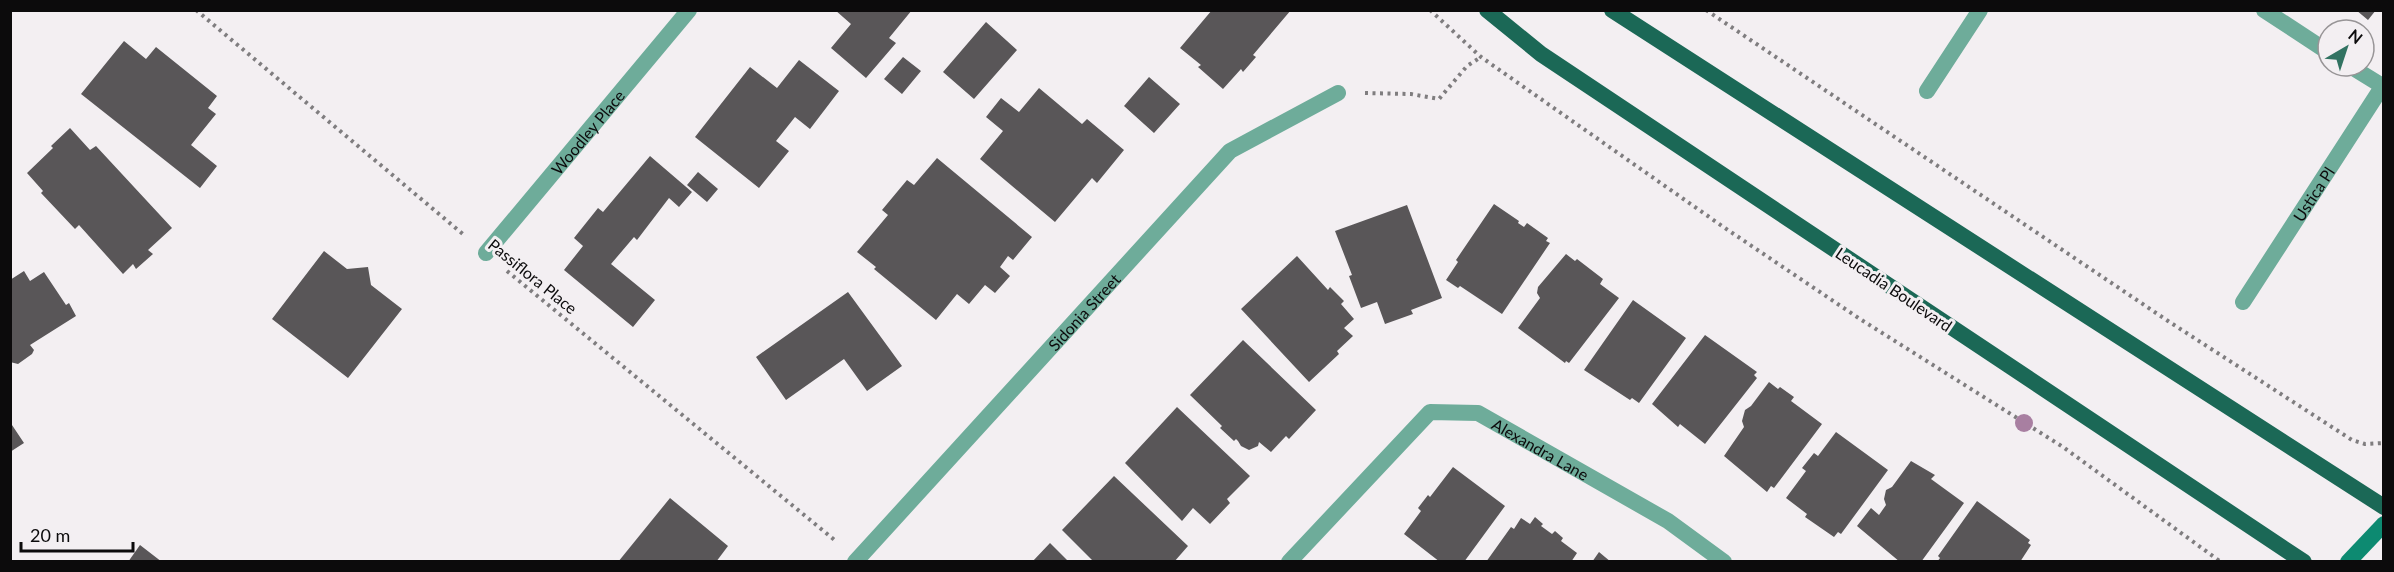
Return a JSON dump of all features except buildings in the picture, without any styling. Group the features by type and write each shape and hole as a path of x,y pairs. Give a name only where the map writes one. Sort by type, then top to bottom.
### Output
{"main road":[{"name":"Leucadia Boulevard","path":"1487,10 1541,54 2304,561"},
{"path":"1612,10 2384,507"},
{"path":"2348,561 2384,524"}],"street":[{"name":"Woodley Place","path":"486,253 689,10"},
{"path":"1927,91 1980,10"},
{"path":"2264,10 2316,44"},
{"path":"2369,78 2383,87"},
{"name":"Ustica Pl","path":"2243,302 2383,87"},
{"name":"Sidonia Street","path":"856,560 1230,151 1338,93"},
{"name":"Alexandra Lane","path":"1289,561 1430,412 1478,413 1668,521 1724,561"}],"path":[{"name":"Passiflora Place","path":"196,10 856,560"},
{"path":"1430,10 1481,57 1722,226 1860,319 2063,447 2221,561"},
{"path":"1706,10 2168,321 2352,440 2365,444 2384,443"},
{"path":"1338,93 1411,94 1439,99 1467,66 1481,57"}]}
